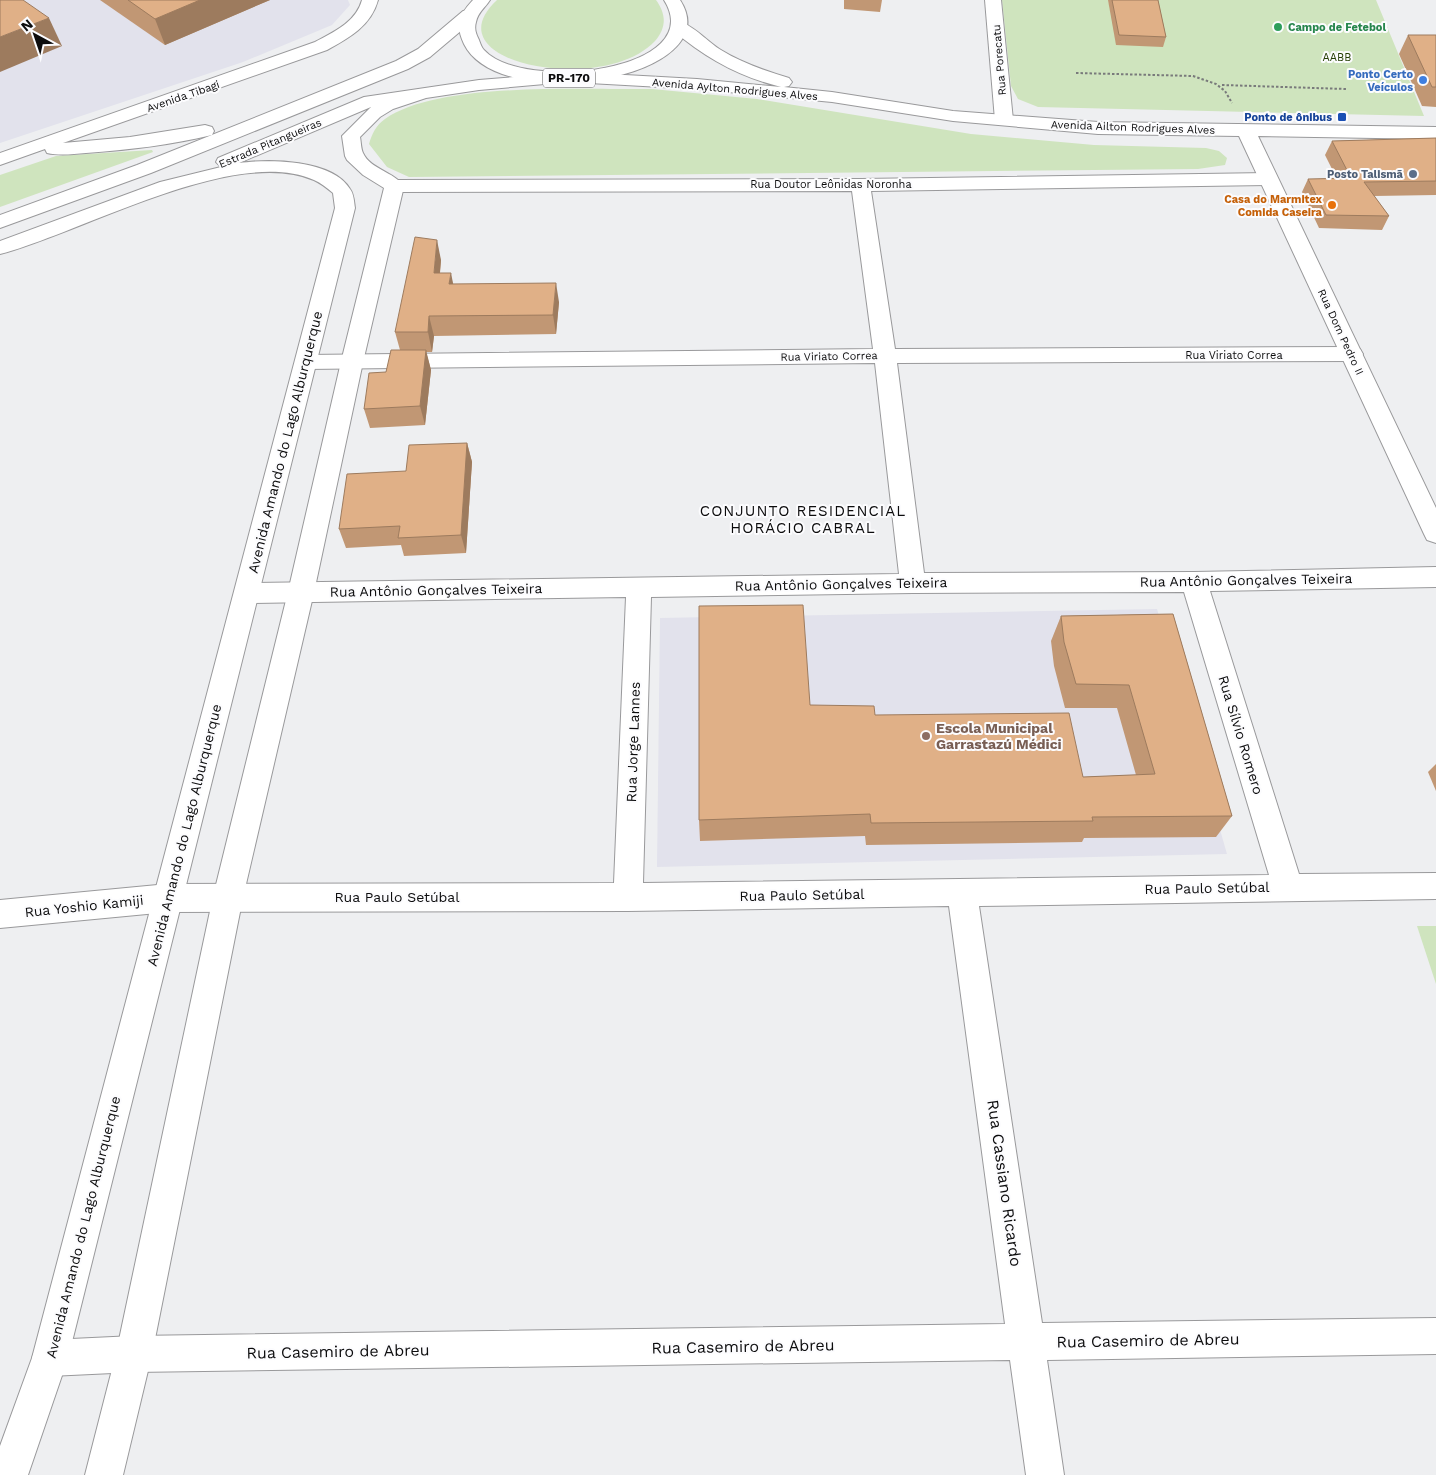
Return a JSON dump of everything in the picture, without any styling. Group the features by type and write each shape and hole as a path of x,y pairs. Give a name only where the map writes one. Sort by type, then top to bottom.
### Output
{"main road":[{"name":"Avenida Tibagi","path":"0,159 321,46 360,21 369,8 370,0"},
{"name":"Estrada Pitangueiras","path":"0,222 144,170 402,65 431,48 466,7 482,0"},
{"path":"672,0 680,24"},
{"name":"Rua Porecatu","path":"993,0 1004,120"},
{"path":"680,24 694,4"},
{"name":"PR-170","path":"466,7 468,41 479,54 499,67 515,72 550,78 588,78 625,70 654,57 670,44 680,24"},
{"name":"Avenida Aylton Rodrigues Alves","path":"680,24 712,54 727,62 832,97"},
{"name":"Estrada Pitangueiras","path":"0,248 150,193 370,101 427,92 550,78"},
{"name":"Avenida Aylton Rodrigues Alves","path":"588,78 697,84 832,97"},
{"path":"104,1475 134,1354 228,897 301,592 352,362 394,186 370,171 354,156 351,136 380,109 427,92"},
{"name":"Avenida Ailton Rodrigues Alves","path":"832,97 934,114 1098,128 1436,133"},
{"path":"23,151 113,146 170,138 222,128 291,109"},
{"name":"Rua Dom Pedro II","path":"1246,130 1436,534"},
{"name":"Avenida Amando do Lago Alburquerque","path":"9,1475 50,1358 345,208 342,191 321,175 278,165 233,168 150,193"},
{"name":"Rua Doutor Leônidas Noronha","path":"394,186 861,184 1268,179"},
{"path":"861,184 885,356 913,583"},
{"name":"Rua Viriato Correa","path":"306,362 885,356 1352,354"},
{"name":"Rua Antônio Gonçalves Teixeira","path":"247,592 913,583 1194,582 1436,577"},
{"name":"Rua Sílvio Romero","path":"1194,582 1288,887"},
{"name":"Rua Jorge Lannes","path":"628,897 639,587"},
{"name":"Rua Paulo Setúbal","path":"168,898 628,897 1436,886"},
{"name":"Rua Cassiano Ricardo","path":"962,892 1028,1342 1045,1475"},
{"name":"Rua Yoshio Kamiji","path":"0,914 168,898"},
{"name":"Rua Casemiro de Abreu","path":"50,1358 134,1354 1436,1336"}],"path":[{"path":"1076,73 1193,76 1210,79 1221,85 1229,96 1246,130"},
{"path":"1221,85 1346,89"}],"shaded area":[{"path":"0,0 348,0 350,5 332,25 243,62 0,143"},
{"name":"Escola Municipal Garrastazú Médici","path":"1157,609 1227,854 657,867 660,618"}],"green space":[{"path":"497,0 656,0 662,10 664,20 662,31 655,41 631,58 599,67 564,69 531,65 503,56 485,41 482,22"},
{"name":"AABB","path":"1002,0 1376,0 1424,116 1038,107 1018,99 1011,86"},
{"path":"652,89 757,99 971,134 1094,145 1206,148 1219,151 1227,158 1225,165 1198,169 409,177 387,167 369,144 375,130 385,119 409,107 440,98 514,90"},
{"path":"152,150 153,152 0,207 0,175 56,156"},
{"path":"1417,926 1436,926 1436,984"}],"building":[{"path":"0,0 23,0 49,18 0,37"},
{"path":"128,0 200,0 155,19"},
{"path":"1112,0 1158,0 1166,37 1119,35"},
{"path":"1408,35 1436,35 1436,87 1432,87"},
{"path":"1436,138 1436,181 1364,182 1389,216 1326,215 1308,179 1351,178 1332,141"},
{"path":"415,237 437,240 434,273 451,273 449,284 556,283 553,315 429,316 428,332 395,332"},
{"path":"391,350 426,350 420,406 364,409 369,373 386,372"},
{"path":"467,443 461,535 398,538 400,526 339,529 347,474 406,471 409,445"},
{"path":"803,605 810,705 874,706 875,715 1069,713 1083,777 1155,774 1129,685 1076,684 1064,642 1061,616 1173,614 1232,816 1092,817 1093,821 871,823 870,814 699,820 699,606"}],"place":[{"name":"Campo de Fetebol","path":"1278,27"},
{"name":"Ponto Certo Veículos","path":"1423,80"},
{"name":"Ponto de ônibus","path":"1342,117"},
{"name":"Posto Talismã","path":"1413,174"},
{"name":"Casa do Marmitex Comida Caseira","path":"1332,205"},
{"name":"Escola Municipal Garrastazú Médici","path":"926,736"}],"district":[{"name":"CONJUNTO RESIDENCIAL HORÁCIO CABRAL","path":"803,520"}]}
